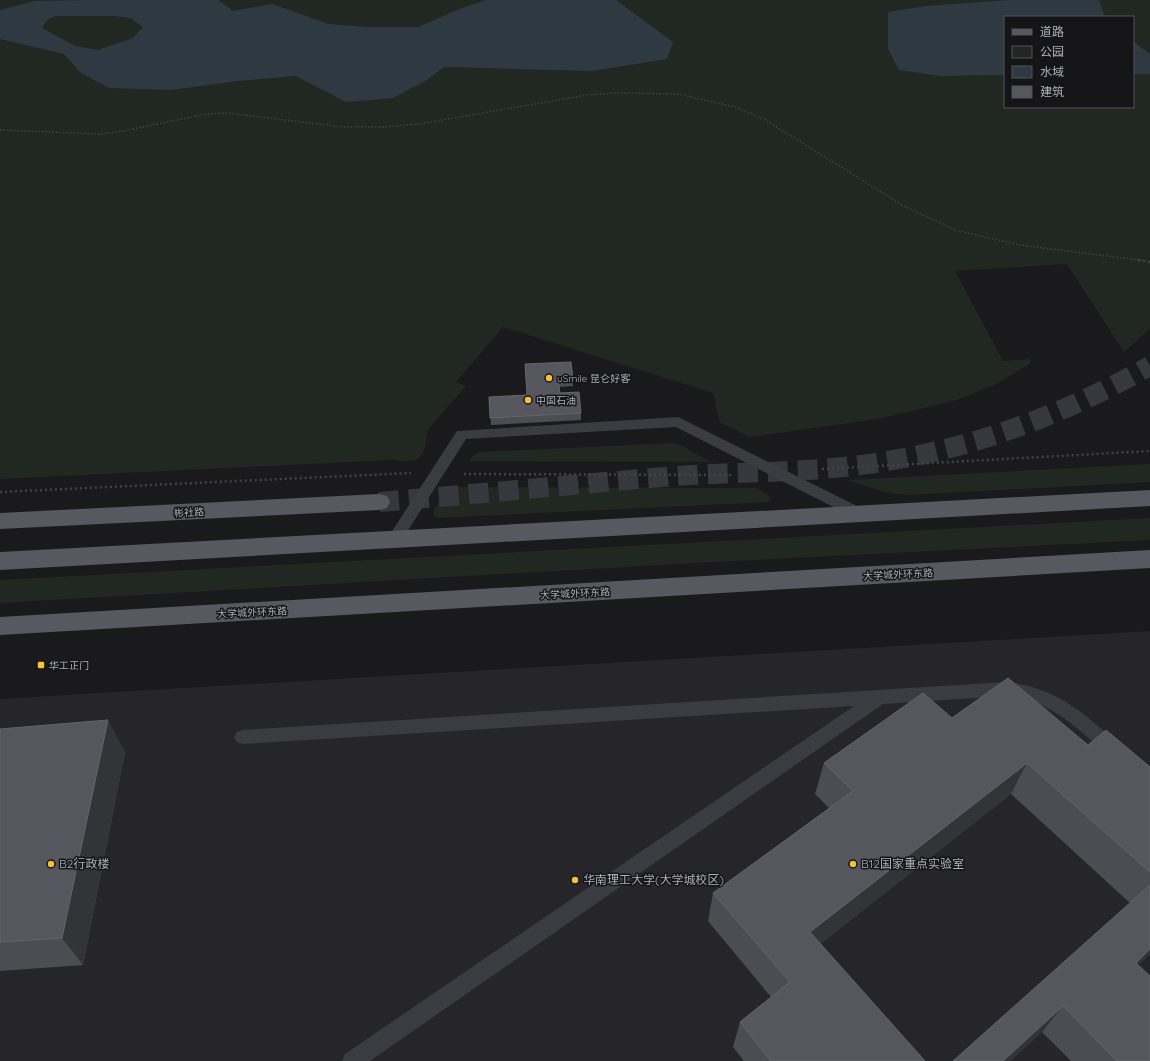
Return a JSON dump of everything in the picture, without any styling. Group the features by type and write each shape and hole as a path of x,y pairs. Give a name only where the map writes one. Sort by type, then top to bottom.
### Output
{"main road":[{"path":"0,561 1150,498"},
{"name":"彬社路","path":"0,521 379,502"},
{"name":"大学城外环东路","path":"0,626 1150,559"}],"lane":[{"path":"395,539 462,434 678,422 860,514"},
{"path":"243,737 1006,689 1032,693 1049,699 1062,707 1127,761"},
{"path":"352,1061 879,698"}],"path":[{"path":"0,130 100,134 123,131 206,114 227,113 344,127 383,127 419,124 587,95 616,93 679,94 735,106 764,119 902,205 955,230 1020,244 1150,262"},
{"path":"822,469 1150,451"},
{"path":"0,492 412,473"},
{"path":"460,474 733,474"}],"shaded area":[{"name":"华南理工大学(大学城校区)","path":"1150,631 1150,1061 0,1061 0,699"}],"green space":[{"path":"0,0 1150,0 1150,329 1124,352 1067,264 955,271 1003,361 1030,359 1030,363 1028,365 996,384 957,400 878,419 750,437 720,423 713,393 503,327 456,382 466,386 430,427 422,455 418,459 409,461 390,460 0,479"},
{"path":"673,443 681,445 711,462 469,461 479,452"},
{"path":"1150,464 1150,482 908,495 885,492 847,480"},
{"path":"450,487 756,488 768,495 771,499 767,502 438,518 434,516 433,511"},
{"path":"1150,518 1150,540 694,563 0,603 0,580"}],"water":[{"path":"218,0 233,11 272,4 329,24 368,27 418,27 462,8 486,0 616,0 673,42 667,59 592,71 444,67 427,80 393,98 346,102 296,76 238,81 171,90 109,88 81,73 64,54 0,39 0,10 35,1","holes":["56,16 113,16 130,18 143,27 133,38 98,50 75,46 42,28 47,20"]},
{"path":"1009,0 1099,0 1105,16 1004,16 1004,75 941,76 899,70 888,49 888,12 926,6"},
{"path":"1134,42 1150,54 1150,74 1134,74"}],"building":[{"path":"571,362 573,379 558,380 560,393 579,392 581,413 490,418 489,397 527,395 525,364"},
{"path":"1008,678 1088,745 1106,730 1150,767 1150,872 1027,763 810,932 925,1061 771,1061 740,1022 790,982 713,893 853,791 824,763 923,693 952,718"},
{"name":"B2行政楼","path":"108,720 62,938 0,942 0,729"},
{"path":"1150,885 1150,949 1136,963 1150,976 1150,1061 1117,1061 1063,1006 1003,1061 953,1061"}],"tunnel":[{"path":"379,502 676,476 822,469 925,454 1002,433 1039,419 1113,386 1150,366"}],"place":[{"name":"uSmile 昆仑好客","path":"549,378"},
{"name":"中国石油","path":"528,400"},
{"name":"华工正门","path":"41,665"},
{"name":"B2行政楼","path":"51,864"},
{"name":"B12国家重点实验室","path":"853,864"},
{"name":"华南理工大学(大学城校区)","path":"575,880"}]}
